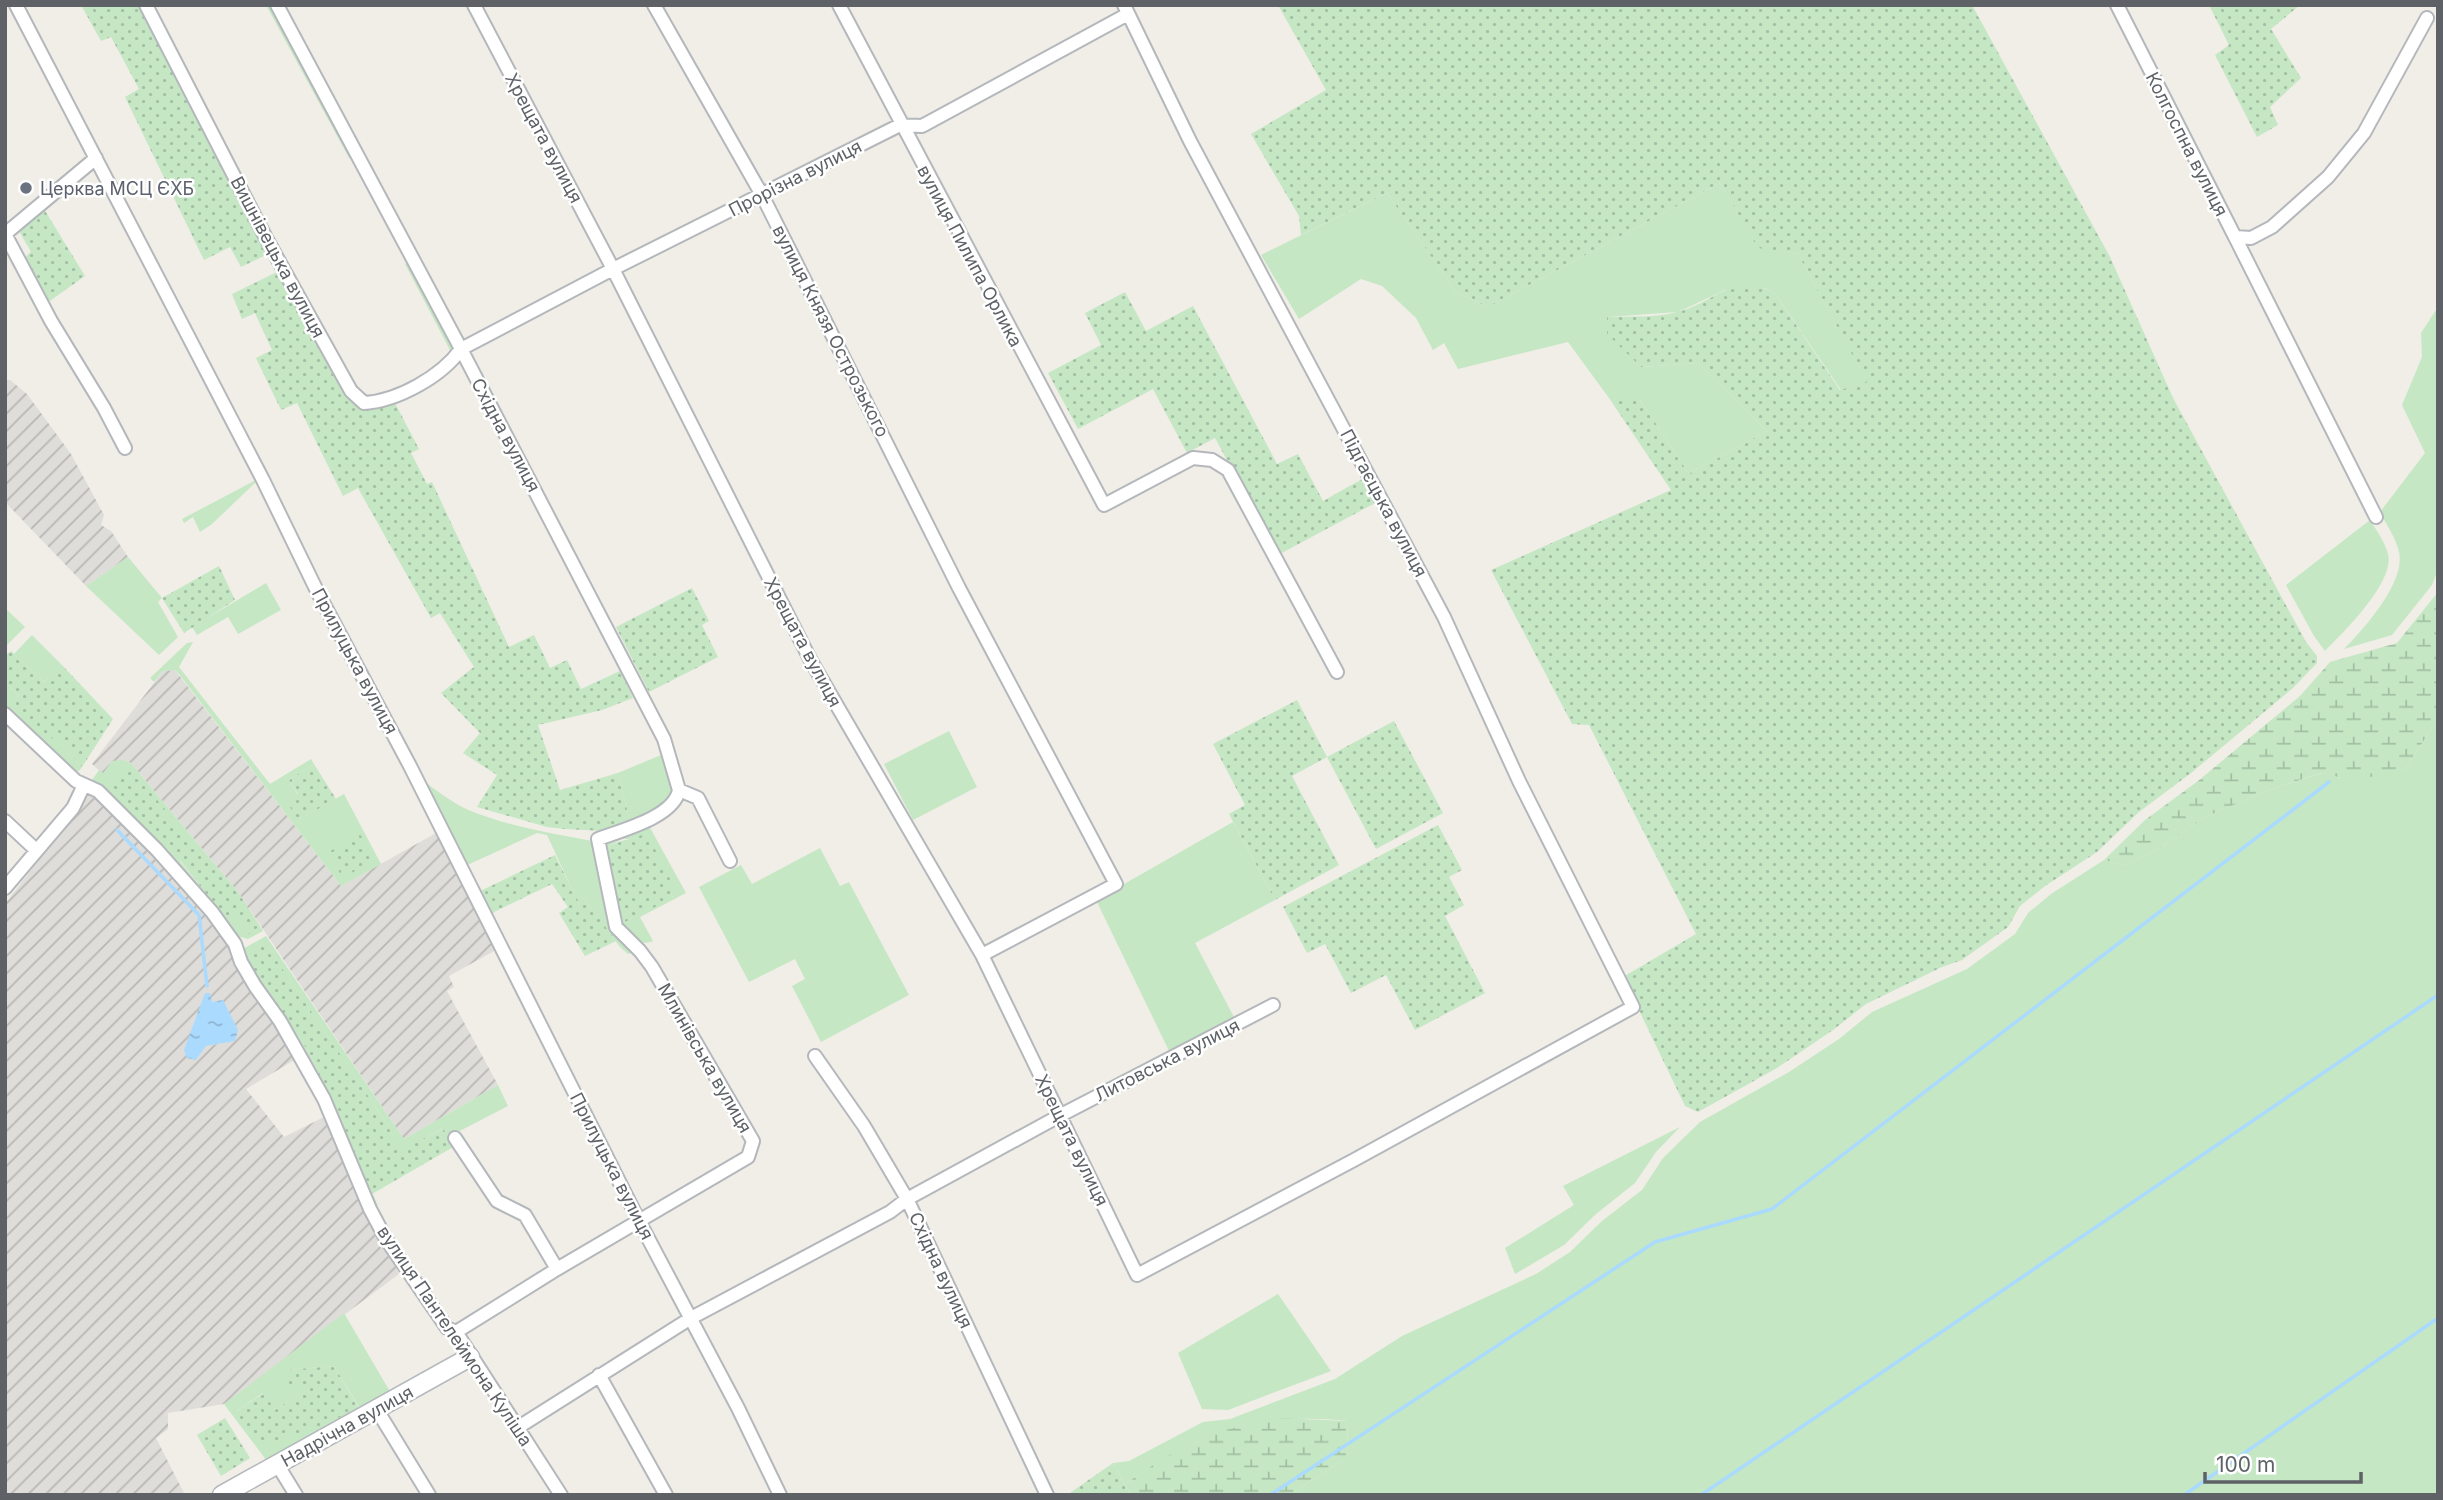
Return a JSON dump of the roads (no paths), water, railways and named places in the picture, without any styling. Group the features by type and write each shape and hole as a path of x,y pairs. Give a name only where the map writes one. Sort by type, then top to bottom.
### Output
{"street":[{"name":"Прилуцька вулиця","path":"16,5 318,593 410,766 780,1495"},
{"name":"Вишнівецька вулиця","path":"146,5 265,238 358,399 373,403 411,390 454,358 461,348"},
{"name":"Східна вулиця","path":"277,5 461,348 664,739 679,790"},
{"name":"Хрещата вулиця","path":"474,5 613,269 811,661 982,955 1137,1275"},
{"name":"вулиця Князя Острозького","path":"654,5 762,195 959,588 1116,884 982,955"},
{"name":"вулиця Пилипа Орлика","path":"839,5 1104,506 1193,458 1212,460 1228,470 1337,672"},
{"name":"Колгоспна вулиця","path":"2117,5 2235,237 2251,238 2272,227 2329,177 2364,133 2427,18"},
{"name":"Прорізна вулиця","path":"461,348 901,125 922,126 1126,9"},
{"name":"Підгаєцька вулиця","path":"1126,9 1190,141 1444,617 1519,781 1633,1007 1137,1275"},
{"path":"96,158 5,234 51,321 125,448"},
{"path":"2235,237 2376,517"},
{"name":"вулиця Пантелеймона Куліша","path":"5,715 76,781 98,791 157,850 212,912 235,944 255,986 280,1021 324,1099 370,1209 386,1239 447,1328 456,1332 561,1495"},
{"path":"5,888 74,808 84,785"},
{"path":"679,790 698,798 730,861"},
{"name":"Млинівська вулиця","path":"456,1332 557,1269 748,1157 753,1141 652,967 616,927 598,839 664,811 677,799 679,790"},
{"path":"5,821 36,850"},
{"name":"Литовська вулиця","path":"1060,1115 1273,1005"},
{"name":"Східна вулиця","path":"815,1056 864,1126 907,1199 1047,1495"},
{"path":"517,1428 691,1318 890,1212 907,1199 1060,1115"},
{"path":"455,1138 496,1201 525,1215 557,1269"},
{"name":"Надрічна вулиця","path":"222,1495 470,1357"},
{"path":"599,1374 666,1495"},
{"path":"377,1410 429,1495"},
{"path":"277,1464 296,1495"}],"water":[{"path":"205,993 210,993 212,1002 223,1000 238,1030 235,1041 206,1046 196,1060 187,1058 184,1050"}],"waterway":[{"path":"1270,1495 1655,1242 1772,1209 2329,782"},
{"path":"117,830 199,915 207,986"},
{"path":"1701,1495 2438,995"},
{"path":"2184,1495 2438,1318"}],"place":[{"name":"Церква МСЦ ЄХБ","path":"26,188"}]}
